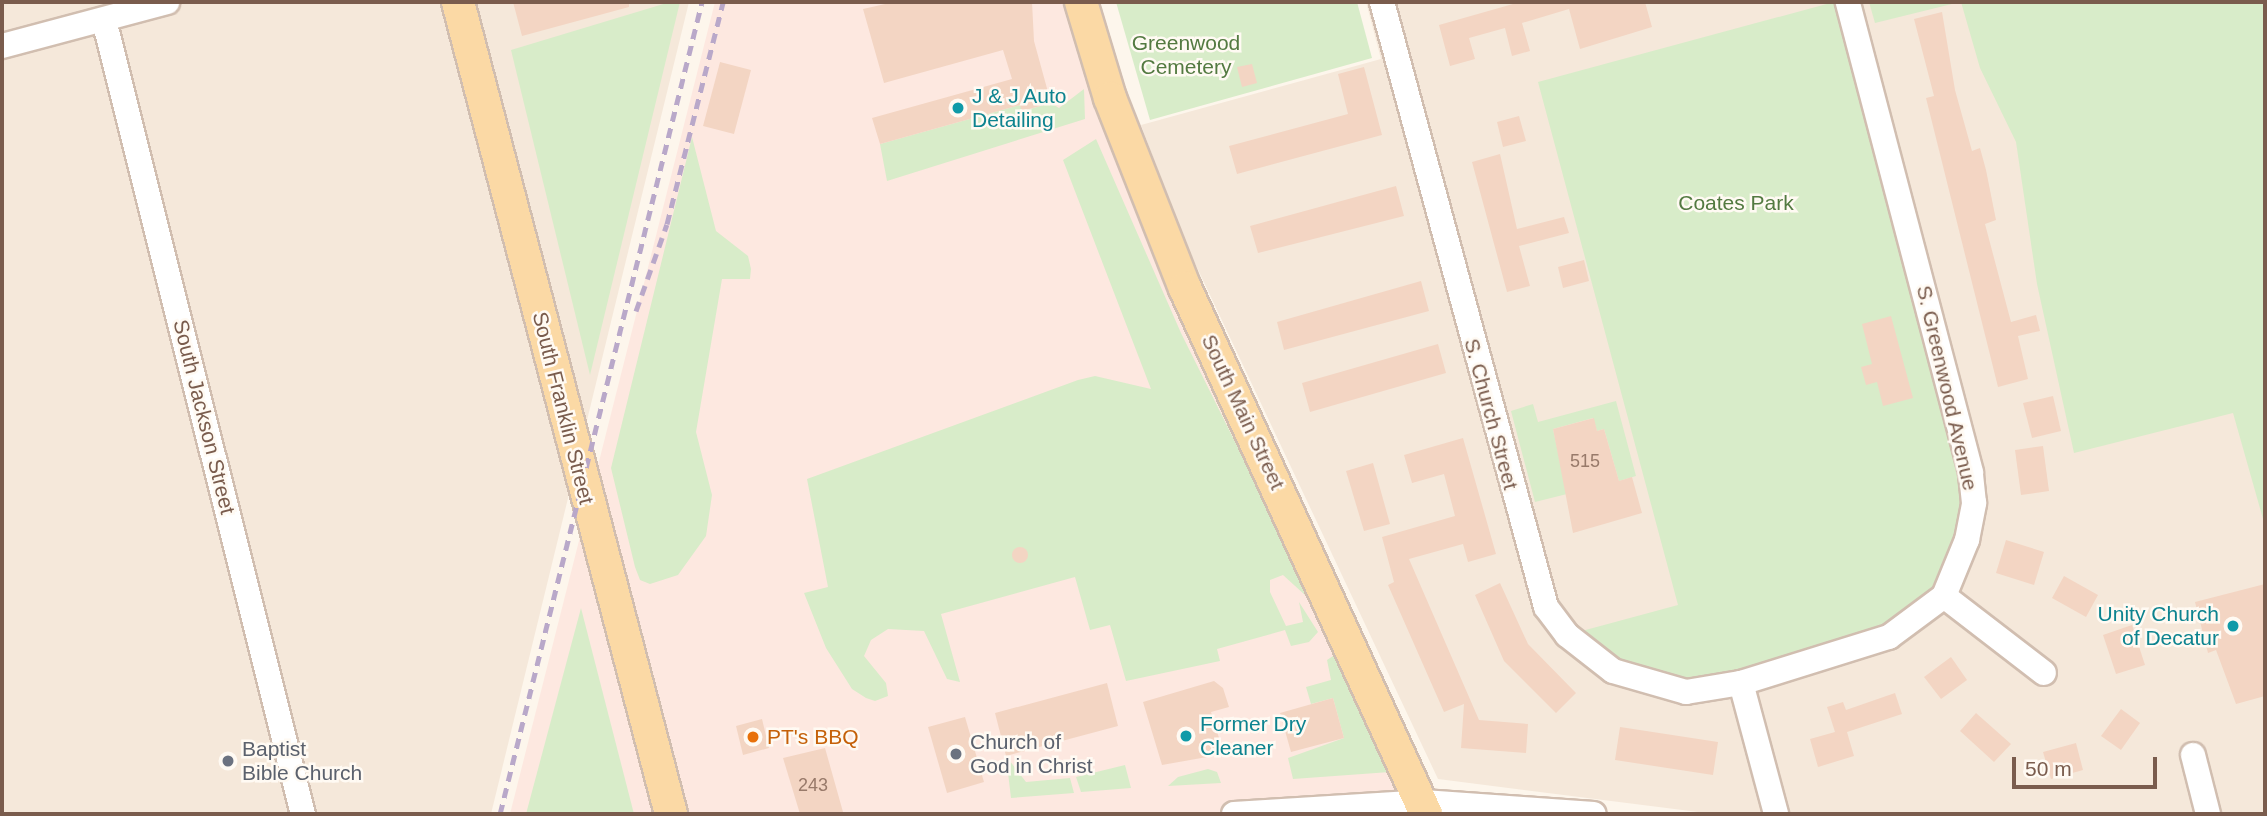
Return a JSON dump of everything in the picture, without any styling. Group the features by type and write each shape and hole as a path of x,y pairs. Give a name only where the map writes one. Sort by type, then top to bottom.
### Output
{"main road":[{"name":"South Franklin Street","path":"457,2 671,814"},
{"name":"South Main Street","path":"1081,2 1110,98 1185,288 1424,808"}],"street":[{"path":"2,46 167,2"},
{"name":"S. Church Street","path":"1382,2 1546,607 1576,643 1626,677 1686,692 1741,683"},
{"name":"S. Greenwood Avenue","path":"1848,2 1971,472 1974,503 1967,540 1944,596"},
{"name":"South Jackson Street","path":"104,20 303,814"},
{"path":"1776,814 1741,683 1889,637 1944,596 2044,674"},
{"path":"2193,755 2208,814"},
{"path":"1234,814 1424,808 1594,814"}],"shaded area":[{"path":"2,2 689,2 491,814 2,814"},
{"path":"715,2 1073,2 1417,809 1521,814 510,814"},
{"path":"1366,2 2265,2 2265,814 1714,814 1438,779 1185,242 1141,125 1381,59"}],"green space":[{"path":"670,2 680,2 590,375 511,50"},
{"name":"Greenwood Cemetery","path":"1116,2 1357,2 1372,58 1150,120"},
{"name":"Coates Park","path":"1834,2 1848,2 1971,472 1944,596 1853,652 1655,687 1567,635 1678,605 1538,82"},
{"path":"1869,2 1960,2 1875,23"},
{"path":"1961,2 2265,2 2265,526 2233,413 2074,453 2037,284 2016,142 1980,68"},
{"path":"1084,89 1085,119 887,181 880,144 1020,105 1023,111 1051,103 1059,108"},
{"path":"692,137 716,231 748,256 751,269 750,279 722,279 696,432 712,495 706,536 678,575 650,584 640,580 635,567 611,468"},
{"path":"1096,139 1181,333 1316,605 1283,575 1270,580 1270,592 1286,626 1303,622 1299,602 1318,632 1309,642 1291,646 1285,630 1217,649 1220,661 1126,681 1110,625 1090,630 1075,577 941,614 960,682 947,679 924,631 888,629 871,640 864,656 886,683 888,696 875,701 866,698 852,689 826,648 804,593 828,587 807,479 1078,380 1095,376 1151,389 1063,160"},
{"path":"1616,401 1636,476 1619,481 1604,429 1597,431 1593,418 1553,429 1567,494 1535,502 1511,411 1533,404 1538,422"},
{"path":"581,608 634,814 526,814"},
{"path":"1336,654 1390,772 1293,779 1288,758 1344,738 1333,698 1311,704 1306,687 1331,680 1327,660"},
{"path":"1006,756 1026,782 1070,778 1074,793 1011,798"},
{"path":"1125,765 1131,788 1081,792 1076,777"},
{"path":"1208,769 1217,772 1221,783 1168,786 1178,777"}],"building":[{"path":"513,2 629,2 629,7 522,36"},
{"path":"894,2 1032,2 1034,41 1051,103 1022,111 1020,105 880,144 872,118 1012,79 1003,50 884,83 863,9"},
{"path":"1520,2 1645,2 1652,27 1580,49 1569,9 1522,23 1530,51 1512,56 1505,28 1469,38 1475,59 1450,66 1439,25"},
{"path":"1942,12 1955,90 1972,151 1980,148 1986,170 1996,220 1985,224 2011,322 2036,315 2040,331 2018,336 2028,379 1998,387 1926,98 1934,96 1914,19"},
{"path":"720,62 751,70 734,134 703,126"},
{"path":"1252,64 1257,83 1242,87 1237,67"},
{"path":"1364,67 1382,135 1237,174 1229,146 1348,114 1338,74"},
{"path":"1519,116 1526,141 1503,147 1497,122"},
{"path":"1500,154 1517,229 1564,217 1569,233 1519,246 1530,286 1507,292 1472,162"},
{"path":"1396,186 1404,216 1258,253 1250,226"},
{"path":"1584,260 1589,281 1563,288 1558,267"},
{"path":"1421,281 1429,311 1284,350 1277,322"},
{"path":"1891,316 1913,398 1883,406 1877,382 1866,385 1861,367 1872,364 1862,324"},
{"path":"1438,344 1446,373 1310,412 1302,383"},
{"path":"2053,396 2061,431 2032,438 2023,403"},
{"path":"1594,418 1597,431 1604,429 1619,481 1632,477 1642,513 1573,533 1553,429"},
{"path":"1463,438 1496,554 1468,562 1463,544 1409,559 1479,720 1528,724 1526,753 1461,748 1464,704 1444,712 1388,585 1394,582 1382,537 1455,516 1444,474 1412,483 1404,455"},
{"path":"2043,446 2049,491 2021,495 2015,450"},
{"path":"1373,463 1390,524 1364,531 1346,471"},
{"path":"2006,540 2044,552 2034,585 1996,573"},
{"path":"1017,547 1023,547 1028,555 1026,561 1017,563 1012,558 1012,552"},
{"path":"2064,576 2098,595 2086,617 2052,598"},
{"path":"1500,583 1528,644 1576,693 1556,713 1504,661 1475,595"},
{"name":"Unity Church of Decatur","path":"2265,584 2265,696 2236,704 2216,650 2208,653 2195,602"},
{"path":"2132,625 2145,665 2116,674 2103,635"},
{"path":"1951,657 1967,680 1941,699 1924,677"},
{"name":"Former Dry Cleaner","path":"1214,681 1223,688 1229,707 1211,712 1224,754 1162,765 1143,702"},
{"path":"1107,683 1118,726 1006,756 995,713"},
{"path":"1895,693 1902,714 1847,732 1854,756 1818,767 1810,739 1835,732 1827,707 1843,702 1846,710"},
{"path":"1333,698 1344,738 1291,752 1280,713"},
{"path":"2121,709 2140,723 2121,750 2101,736"},
{"path":"1976,713 2011,744 1994,762 1960,731"},
{"name":"Church of God in Christ","path":"965,717 984,782 947,793 928,727"},
{"name":"PT's BBQ","path":"762,719 769,748 743,755 736,726"},
{"path":"1620,727 1718,742 1713,775 1615,760"},
{"path":"2076,743 2083,770 2051,779 2043,752"},
{"path":"825,748 843,812 800,814 783,758"}],"railway":[{"path":"500,814 702,2"},
{"path":"636,311 667,224 723,2"}],"place":[{"name":"J & J Auto Detailing","path":"958,108"},
{"name":"Unity Church of Decatur","path":"2233,626"},
{"name":"Former Dry Cleaner","path":"1186,736"},
{"name":"PT's BBQ","path":"753,737"},
{"name":"Church of God in Christ","path":"956,754"},
{"name":"Baptist Bible Church","path":"228,761"}]}
